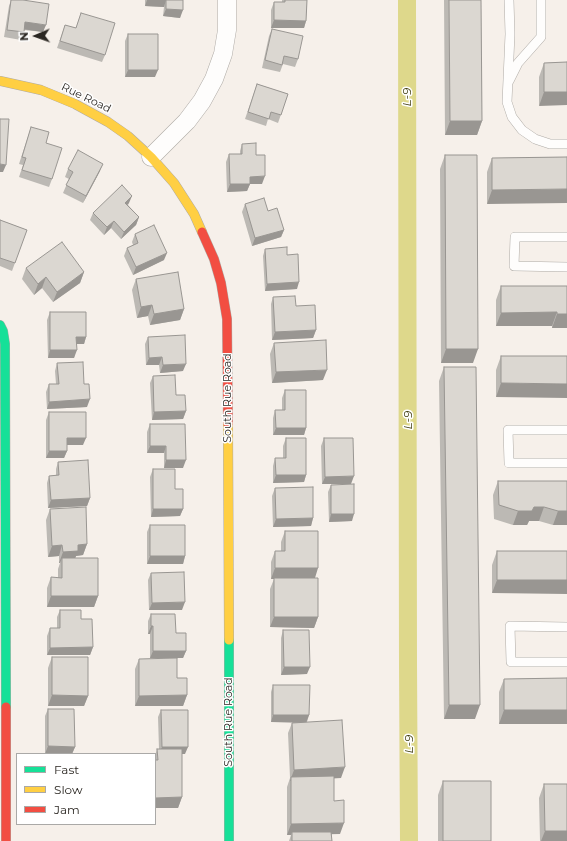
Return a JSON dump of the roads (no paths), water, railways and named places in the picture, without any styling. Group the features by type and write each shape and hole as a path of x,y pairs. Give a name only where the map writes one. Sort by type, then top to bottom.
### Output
{"street":[{"path":"151,157 187,121 202,101 214,79 223,54 227,30 227,0"},
{"name":"Rue Road","path":"0,81 41,90 75,104 108,122 128,136 151,157"},
{"name":"South Rue Road","path":"151,157 174,183 194,214 205,236 221,283 227,319 229,841"},
{"path":"0,325 3,331 5,344 6,841"}],"lane":[{"path":"509,0 510,34 507,102 512,117 522,130 535,139 550,144 567,144"},
{"path":"507,86 518,64 541,37 541,0"},
{"path":"567,237 515,237 514,266 567,267"},
{"path":"567,430 508,430 509,463 567,463"},
{"path":"567,627 510,626 511,662 567,662"}],"waterway":[{"name":"L-9","path":"407,0 409,841"}]}
